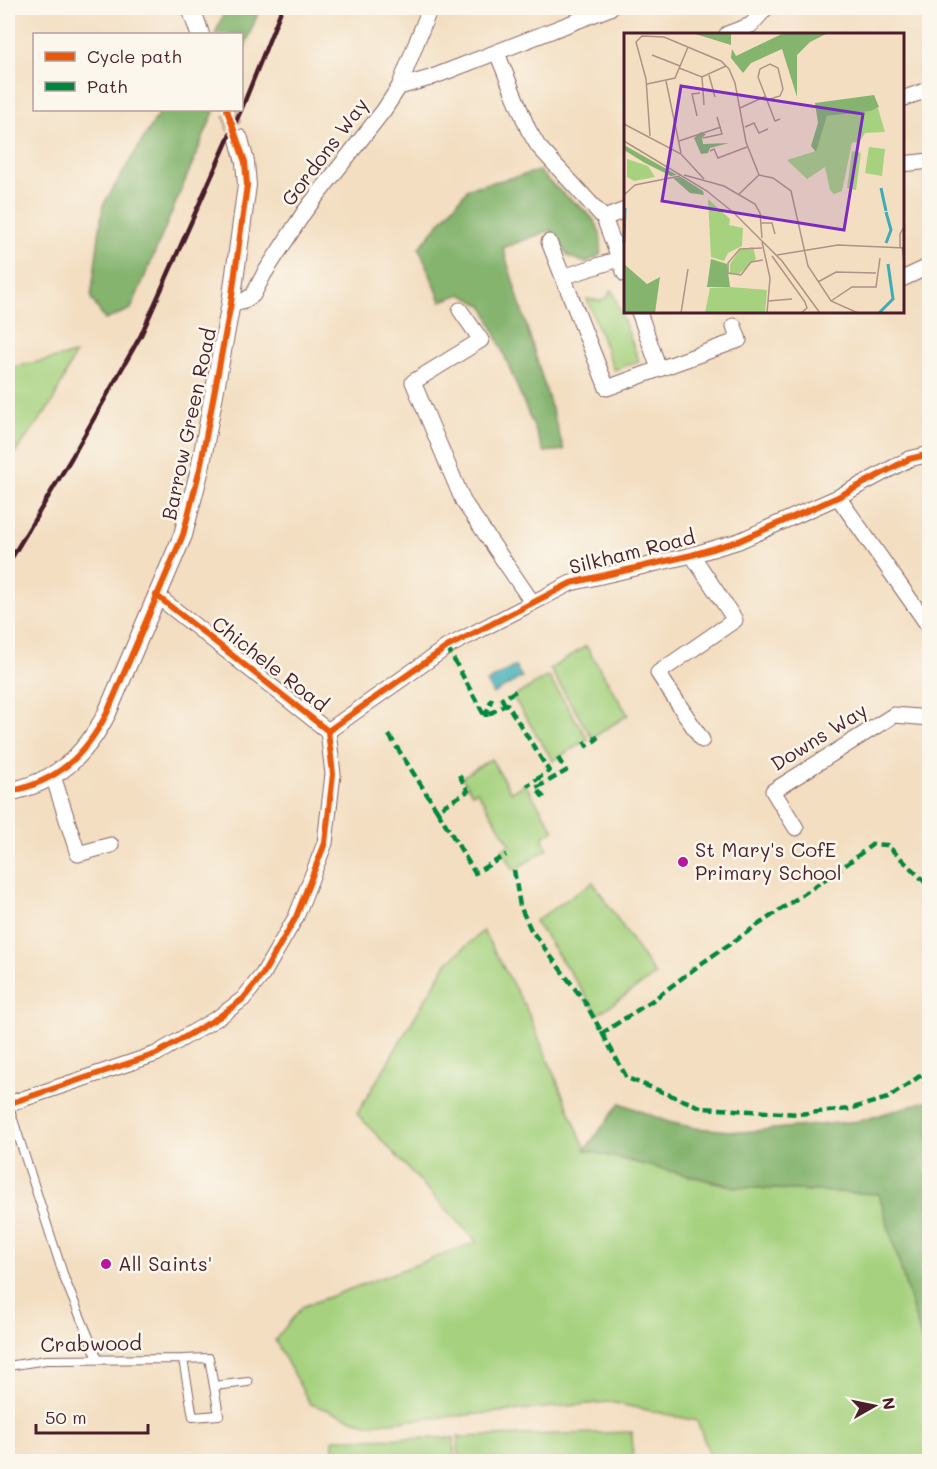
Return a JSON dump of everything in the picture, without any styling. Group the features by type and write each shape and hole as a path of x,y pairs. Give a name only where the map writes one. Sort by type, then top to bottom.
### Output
{"street":[{"path":"191,8 200,33"},
{"name":"Gordons Way","path":"231,303 242,302 253,296 264,274 305,211 384,110 399,87 430,8"},
{"path":"399,87 497,53 610,8"},
{"path":"730,33 752,25 766,8"},
{"path":"497,53 528,129 538,146 604,218 624,272"},
{"path":"904,99 930,89"},
{"name":"Barrow Green Road","path":"8,792 35,785 52,776 72,761 95,735 116,694 183,535 200,469 231,303 247,185 245,162 238,139"},
{"path":"904,162 930,161"},
{"path":"604,218 624,210"},
{"path":"549,242 607,388 739,340 734,326"},
{"path":"563,278 619,259"},
{"path":"904,279 930,266"},
{"path":"460,310 481,340 413,382 463,501 532,602"},
{"path":"640,314 659,369"},
{"name":"Silkham Road","path":"328,731 447,647 571,583 692,555 739,541 838,497 909,459 930,454"},
{"path":"838,497 930,628"},
{"path":"692,555 735,620 658,673 702,740"},
{"name":"Chichele Road","path":"8,1104 156,1054 219,1017 243,999 263,974 296,917 325,843 333,774 328,731 156,595"},
{"name":"Downs Way","path":"796,828 773,791 894,715 930,718"},
{"path":"52,776 78,854 111,845"}],"lane":[{"path":"8,1104 65,1280 98,1359"},
{"name":"Crabwood","path":"8,1366 46,1360 209,1358 214,1386"},
{"path":"180,1360 193,1417 219,1415 214,1386 248,1382"}],"green space":[{"path":"226,8 260,8 243,51 243,33 215,33"},
{"path":"160,111 214,111 131,309 105,320 91,298 103,205"},
{"path":"539,171 591,217 600,233 601,243 600,255 586,263 569,257 551,230 503,248 564,450 544,452 484,306 461,294 441,301 419,248 469,188"},
{"path":"612,290 639,361 614,370 587,299 600,301 608,297"},
{"path":"75,354 52,403 8,462 8,368"},
{"path":"586,646 628,715 592,738 550,669"},
{"path":"548,676 588,739 553,761 513,697"},
{"path":"491,759 511,792 525,784 554,830 542,838 548,849 514,870 502,850 510,844 477,791 472,793 462,777"},
{"path":"593,882 655,975 598,1014 535,921"},
{"path":"483,931 526,1008 586,1150 735,1187 879,1194 929,1365 929,1461 712,1461 697,1421 610,1402 367,1424 310,1404 275,1340 302,1307 477,1242 357,1114 447,963"},
{"path":"929,1100 929,1365 879,1194 735,1187 585,1150 620,1103 668,1122 695,1128 743,1132 860,1121"},
{"path":"632,1432 633,1461 459,1461 458,1437"},
{"path":"454,1438 454,1461 333,1461 333,1439"}],"water":[{"path":"515,666 522,677 493,694 487,682"}],"tunnel":[{"path":"227,111 239,139"}],"railway":[{"path":"243,106 282,8"},
{"path":"8,564 141,335 241,111"}],"marked path":[{"path":"447,647 483,713 489,714 507,704 549,771 527,786"},
{"path":"505,705 502,699 516,691 518,694"},
{"path":"486,717 492,698"},
{"path":"389,735 437,810 468,791 459,775"},
{"path":"584,741 587,746 597,739 595,736"},
{"path":"544,798 536,788 566,771 558,758"},
{"path":"437,810 475,873 506,855"},
{"path":"601,1034 653,1000 702,963 873,844 887,845 930,887"},
{"path":"514,870 520,906 531,930 585,1002 627,1078 703,1108 798,1114 849,1109 888,1098 930,1069"}],"cycle path":[{"path":"8,792 55,774 68,765 89,742 107,713 183,535 200,469 231,303 247,185 245,162 227,111"},
{"path":"328,731 447,647 571,583 692,555 739,541 838,497 909,459 930,454"},
{"path":"8,1104 156,1054 219,1017 243,999 263,974 296,917 325,843 333,774 328,731 156,595"}],"place":[{"name":"St Mary's CofE Primary School","path":"683,862"},
{"name":"All Saints'","path":"106,1264"}]}
